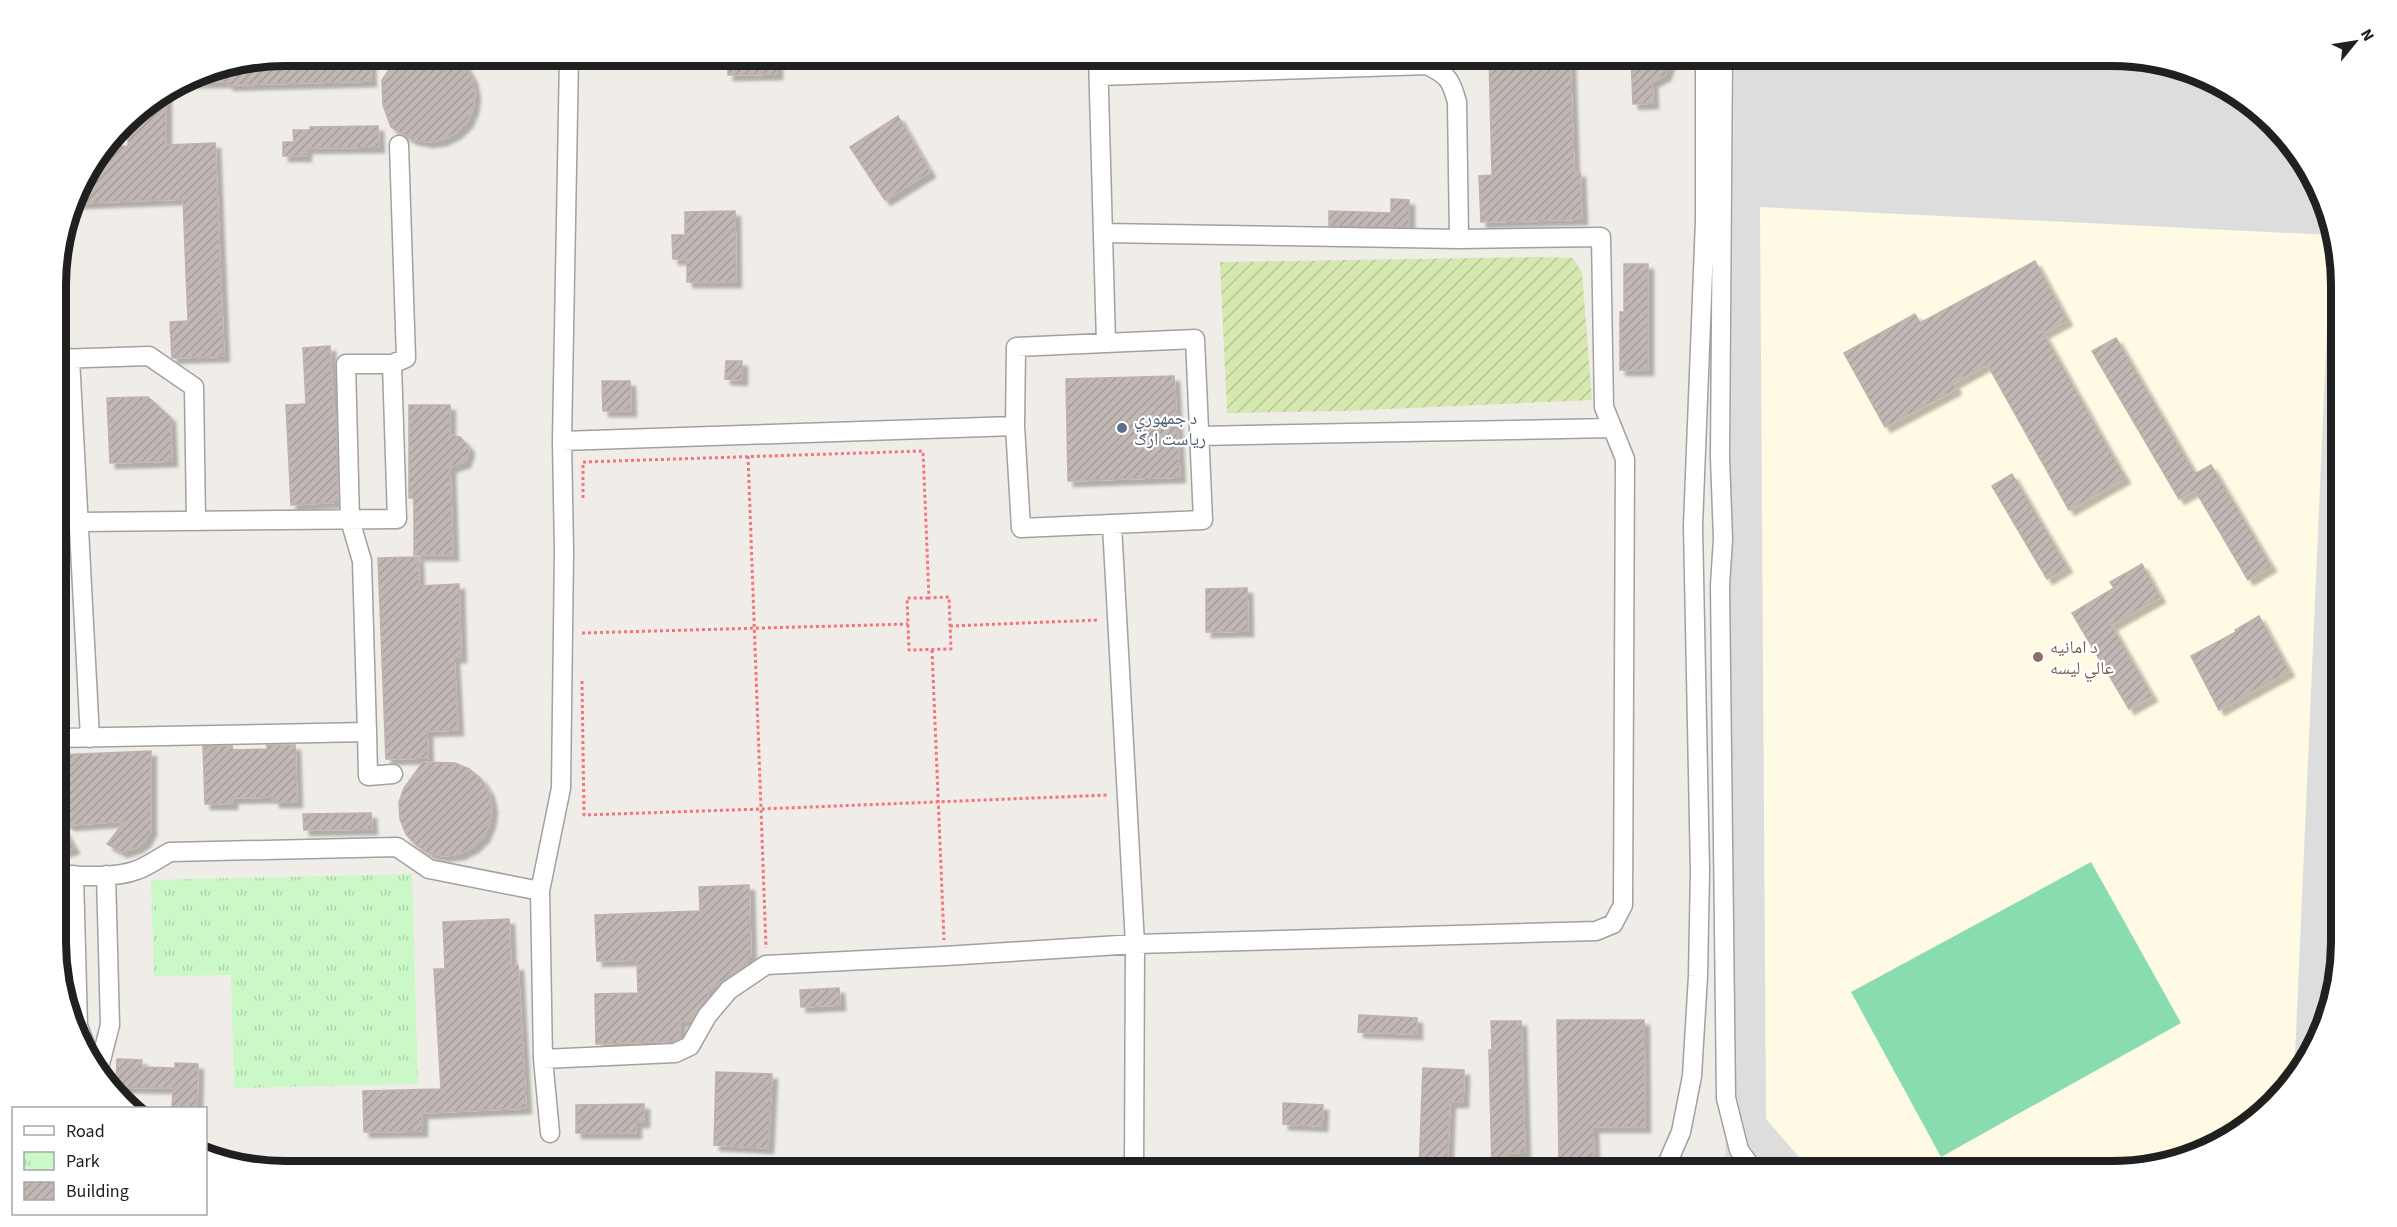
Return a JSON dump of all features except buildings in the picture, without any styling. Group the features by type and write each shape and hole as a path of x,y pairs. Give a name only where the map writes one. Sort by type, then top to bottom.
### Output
{"street":[{"path":"550,1132 543,1059 540,891 561,788 564,552 562,441 569,66"},
{"path":"1098,66 1106,343"},
{"path":"1099,76 1397,66"},
{"path":"1429,66 1442,72 1451,82 1457,102 1459,239"},
{"path":"1668,1161 1681,1132 1692,1076 1698,976 1700,871 1693,526 1705,221 1705,66"},
{"path":"1723,66 1720,458 1723,538 1720,585 1726,1098 1739,1150 1747,1161"},
{"path":"393,774 368,776 362,561 350,520 346,364 392,364 406,358 399,146"},
{"path":"543,1059 675,1053 690,1046 707,1016 729,990 766,965 1135,944 1596,931 1613,924 1623,905 1625,459 1604,407 1601,237 1459,239 1103,232"},
{"path":"1701,337 1721,339"},
{"path":"1195,339 1203,520 1021,528 1015,426 1016,347 1106,343 1195,339"},
{"path":"66,358 149,356 194,387 196,521"},
{"path":"79,522 397,519 392,364"},
{"path":"66,389 79,522 90,738"},
{"path":"562,441 747,437 1015,426"},
{"path":"1199,436 1611,428"},
{"path":"1112,525 1135,944 1134,1161"},
{"path":"66,738 367,732"},
{"path":"77,1008 66,874 118,875 137,870 170,852 397,847 429,869 540,891"},
{"path":"101,1061 110,1025 106,875"}],"path":[{"path":"747,437 766,965"},
{"path":"583,508 583,462 923,452 929,598"},
{"path":"949,597 951,649 909,650 908,598 929,598 949,597"},
{"path":"950,626 1117,619"},
{"path":"582,622 582,633 908,624"},
{"path":"932,649 945,956"},
{"path":"582,679 584,815 1126,794"}],"shaded area":[{"name":"د امانیه عالي لیسه","path":"1734,66 2126,66 2169,73 2196,83 2222,95 2245,111 2267,130 2294,163 2314,201 2324,228 2331,271 2331,956 2324,999 2314,1026 2294,1064 2277,1086 2256,1107 2222,1132 2169,1154 2126,1161 1725,1161"},
{"name":"د امانیه عالي لیسه","path":"1760,207 2325,235 2330,262 2295,1063 2267,1097 2222,1132 2169,1154 2126,1161 1802,1161 1766,1119"}],"green space":[{"path":"1573,258 1582,273 1592,400 1342,411 1227,413 1220,262"},
{"path":"2091,862 2181,1023 1941,1157 1851,992"},
{"path":"412,874 418,1084 234,1088 231,975 154,976 151,880"}],"place":[{"name":"د جمهوري ریاست ارګ","path":"1122,428"},
{"name":"د امانیه عالي لیسه","path":"2038,657"}]}
